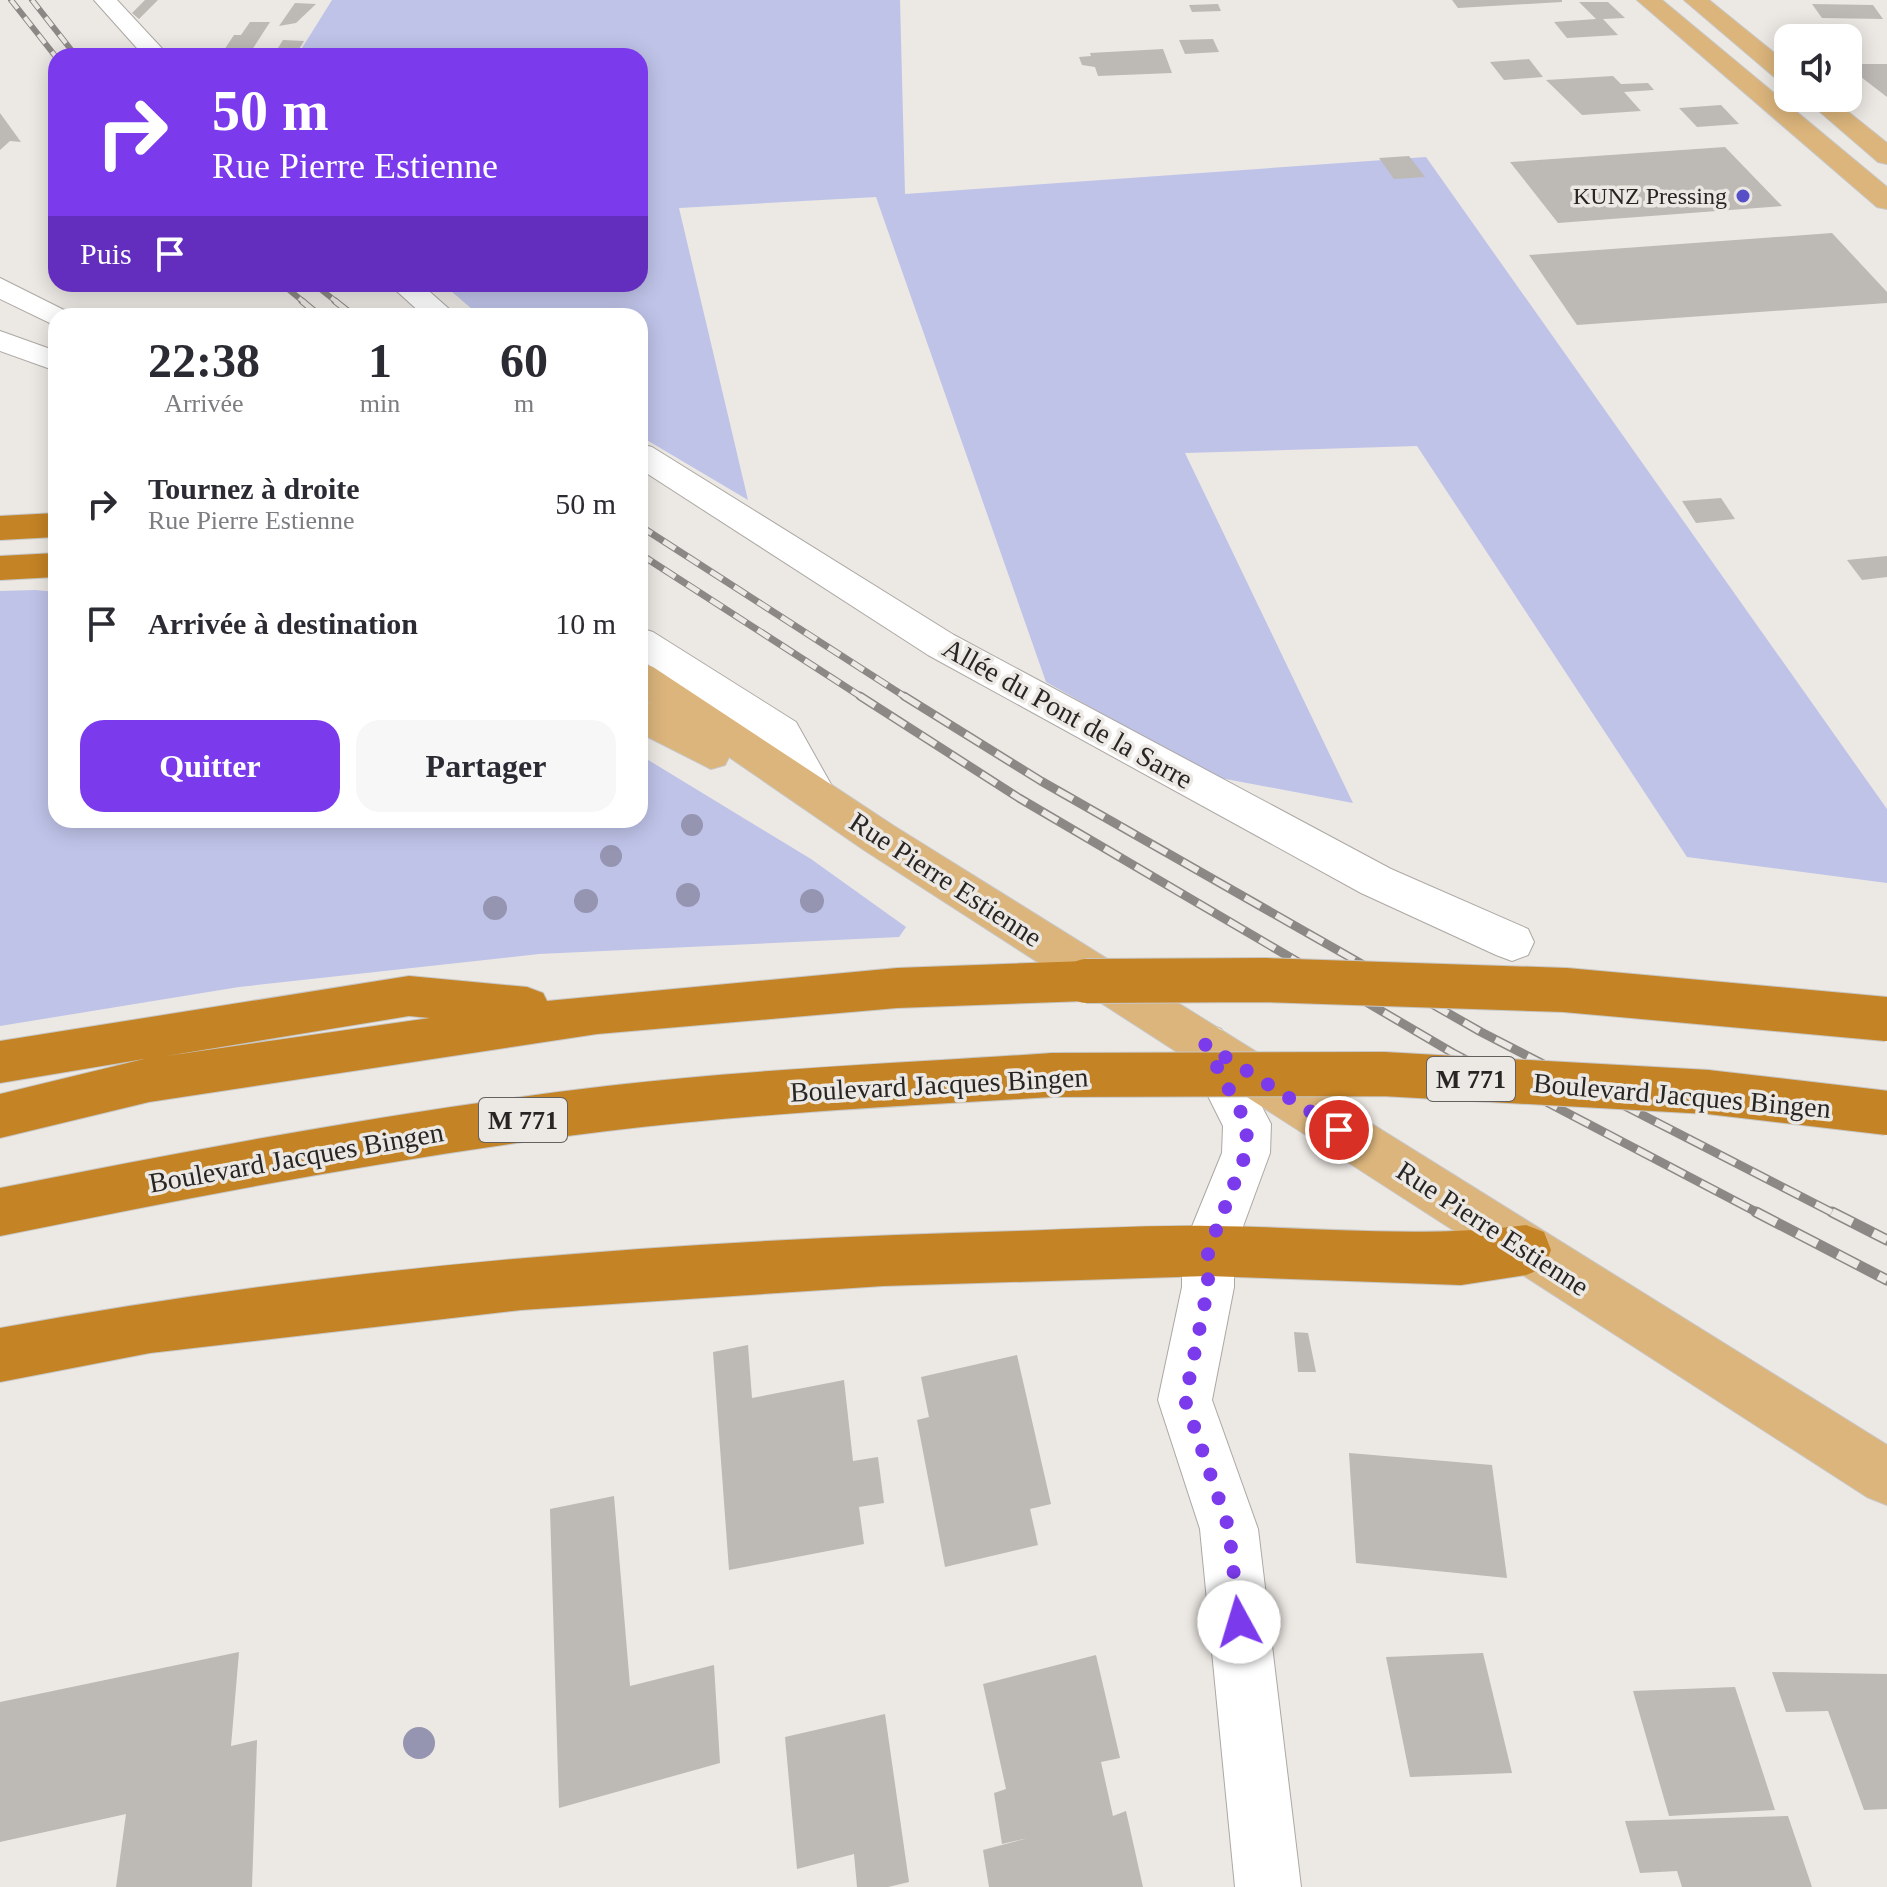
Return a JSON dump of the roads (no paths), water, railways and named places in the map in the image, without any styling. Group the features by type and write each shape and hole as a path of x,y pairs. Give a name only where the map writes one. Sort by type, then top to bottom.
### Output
{"highway":[{"path":"0,528 48,525"},
{"path":"0,568 48,565"},
{"path":"0,1116 149,1080 597,1014 897,988 1086,981 1265,980 1565,990 1887,1019"},
{"path":"0,1062 409,996 597,1014"},
{"name":"Boulevard Jacques Bingen","path":"0,1212 228,1165 550,1116 785,1092 1053,1075 1383,1074 1708,1092 1887,1113"},
{"path":"0,1355 150,1327 521,1284 883,1260 1208,1251 1461,1259 1526,1250"}],"main road":[{"path":"1648,0 1887,201"},
{"path":"1695,0 1774,65"},
{"path":"1833,112 1887,156"},
{"name":"Rue Pierre Estienne","path":"648,682 817,795 1526,1250 1887,1477"},
{"name":"Rue Pierre Estienne","path":"648,719 744,772 817,795"}],"street":[{"path":"105,0 150,48"},
{"path":"0,287 48,313"},
{"path":"413,292 432,308"},
{"path":"0,339 48,317"},
{"path":"0,339 48,359"},
{"name":"Allée du Pont de la Sarre","path":"648,459 941,645 1376,881 1512,942"},
{"name":"Rue Pierre Estienne","path":"648,646 782,733 817,795"},
{"path":"1205,1044 1247,1124 1246,1153 1208,1251 1208,1287 1185,1400 1229,1529 1268,1887"}],"railway":[{"path":"11,0 49,48"},
{"path":"32,0 70,48"},
{"path":"292,292 305,303"},
{"path":"324,292 338,303"},
{"path":"302,301 310,308"},
{"path":"335,301 344,308"},
{"path":"648,531 907,698"},
{"path":"648,559 863,698"},
{"path":"860,696 1019,798 1453,1053 1760,1214"},
{"path":"904,696 1041,781 1481,1032 1835,1214"},
{"path":"1756,1212 1887,1280"},
{"path":"1832,1212 1887,1240"}],"place":[{"name":"KUNZ Pressing","path":"1743,196"}]}
